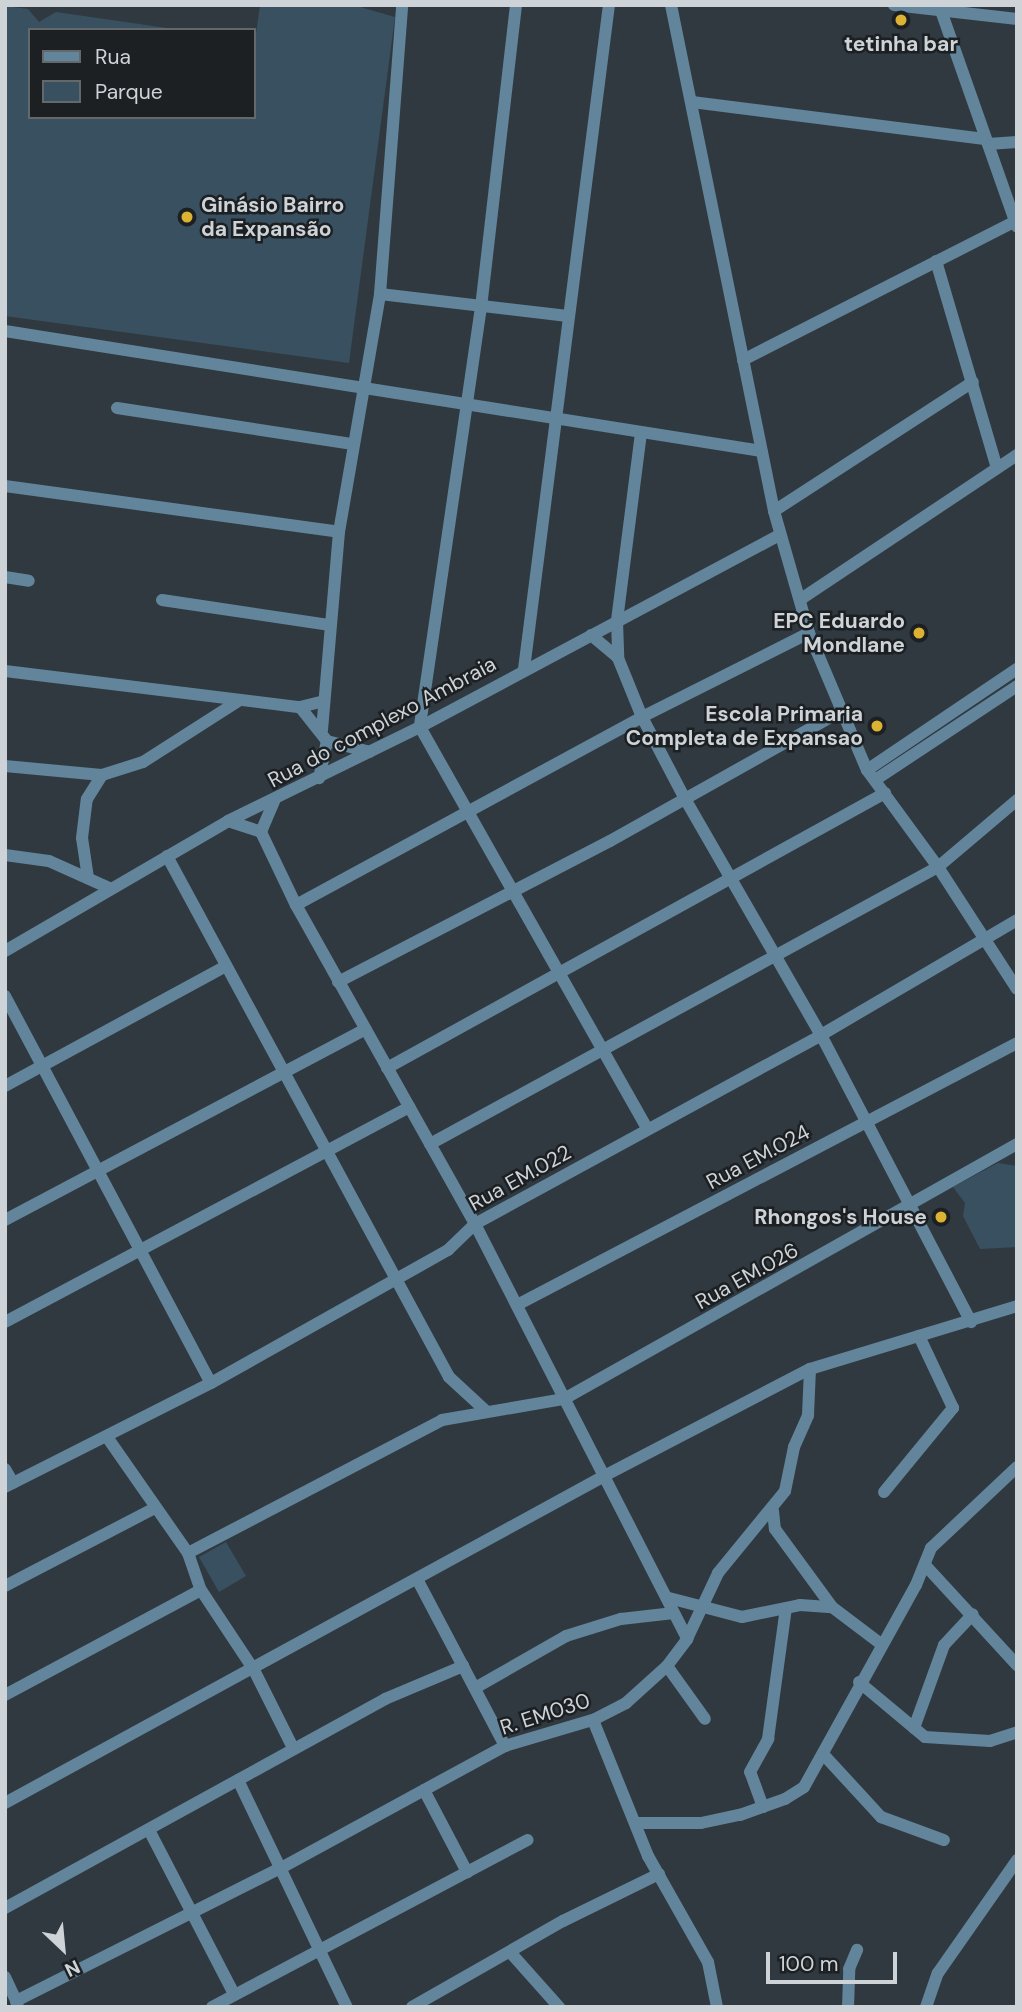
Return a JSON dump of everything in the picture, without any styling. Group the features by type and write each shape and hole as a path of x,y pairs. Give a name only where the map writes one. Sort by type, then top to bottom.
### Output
{"street":[{"path":"319,778 338,532 351,444 380,294 402,5"},
{"path":"516,5 481,307 420,727 647,1129"},
{"path":"524,669 609,5"},
{"path":"671,5 774,511 809,633 840,712 867,770 938,867 1017,989"},
{"path":"894,5 1017,19"},
{"path":"743,360 936,261 1016,225 940,9"},
{"path":"692,102 987,142 1017,142"},
{"path":"936,261 997,468"},
{"path":"380,294 568,316"},
{"path":"5,331 762,451"},
{"path":"774,511 973,382"},
{"path":"117,408 351,444"},
{"path":"641,433 617,621 618,658 642,716 684,797 821,1035 971,1322"},
{"path":"801,599 1017,455"},
{"path":"5,486 338,532"},
{"name":"Rua do complexo Ambraia","path":"5,951 228,821 274,802 420,727 780,534"},
{"path":"5,577 29,581"},
{"path":"162,600 330,625"},
{"path":"296,905 468,814 642,716 809,633"},
{"path":"591,635 618,658"},
{"path":"867,770 1017,669"},
{"path":"5,671 300,707 324,701"},
{"path":"876,780 1017,686"},
{"path":"5,766 102,775 143,762 240,700"},
{"path":"300,707 324,736 370,752"},
{"path":"338,982 513,893 840,712"},
{"path":"88,877 82,838 87,800 102,775"},
{"path":"387,1068 730,876 885,793"},
{"path":"430,1143 938,867 1017,800"},
{"path":"261,832 274,802"},
{"path":"228,821 261,832 296,905 338,982 475,1224 669,1598 687,1639"},
{"path":"5,855 49,861 109,888"},
{"path":"167,856 329,1154 394,1280 449,1377 486,1411"},
{"name":"Rua EM.022","path":"9,1485 211,1383 449,1250 475,1224 987,942 1017,920"},
{"path":"5,1086 226,966"},
{"path":"5,996 211,1383"},
{"path":"5,1220 100,1173 366,1029"},
{"name":"Rua EM.024","path":"517,1305 1017,1043"},
{"path":"5,1322 329,1154 409,1107"},
{"name":"Rua EM.026","path":"188,1553 442,1420 564,1399 1017,1144"},
{"path":"5,1803 254,1670 606,1475 810,1369 1017,1306"},
{"path":"884,1492 953,1408 919,1336"},
{"name":"R. EM030","path":"17,2004 194,1910 281,1868 505,1746 593,1720 626,1703 667,1666 687,1639 718,1573 773,1511 785,1491 794,1447 808,1415 810,1369"},
{"path":"107,1437 188,1553 201,1590 254,1670 293,1748"},
{"path":"636,1823 701,1823 763,1807 804,1787 925,1565 931,1548 946,1529 1017,1468"},
{"path":"5,1469 9,1485"},
{"path":"5,1586 155,1508"},
{"path":"773,1511 775,1529 832,1607 881,1644"},
{"path":"925,1565 973,1614 1017,1665"},
{"path":"417,1579 505,1746"},
{"path":"5,1696 201,1590"},
{"path":"669,1598 700,1609 743,1617 786,1608 832,1607"},
{"path":"763,1807 750,1772 768,1739 786,1608"},
{"path":"475,1688 566,1636 621,1619 674,1613"},
{"path":"914,1728 944,1645 973,1614"},
{"path":"6,1907 385,1699 463,1665"},
{"path":"667,1666 705,1719"},
{"path":"859,1682 914,1728 937,1740 990,1741 1017,1732"},
{"path":"593,1720 659,1874 708,1962 717,2007"},
{"path":"823,1754 881,1817 944,1840"},
{"path":"238,1780 347,2007"},
{"path":"424,1790 467,1872"},
{"path":"149,1830 194,1910 234,1994"},
{"path":"212,2007 527,1840"},
{"path":"926,2007 938,1973 957,1942 1017,1860"},
{"path":"412,2007 659,1874"},
{"path":"848,2007 849,1969 857,1950"},
{"path":"510,1952 559,2007"},
{"path":"5,1977 17,2004"}],"green space":[{"name":"Ginásio Bairro da Expansão","path":"260,5 353,5 395,17 349,363 5,316 5,6 28,9 39,22 56,12 167,28 28,28 28,119 256,119 256,34"},
{"path":"998,1163 1017,1166 1017,1247 980,1249 963,1216 965,1203 953,1187"},
{"path":"226,1542 246,1576 219,1592 199,1557"}],"place":[{"name":"tetinha bar","path":"901,20"},
{"name":"Ginásio Bairro da Expansão","path":"187,217"},
{"name":"EPC Eduardo Mondlane","path":"919,633"},
{"name":"Escola Primaria Completa de Expansao","path":"877,726"},
{"name":"Rhongos's House","path":"941,1217"}]}
